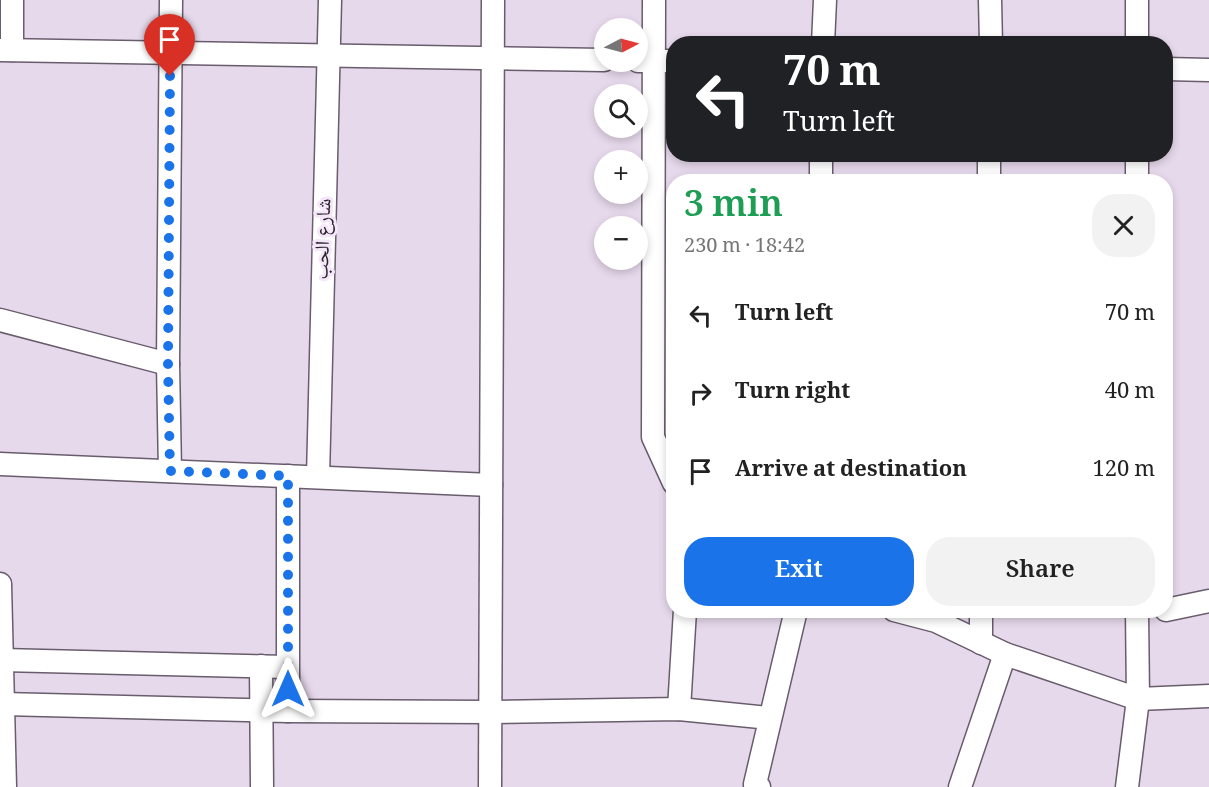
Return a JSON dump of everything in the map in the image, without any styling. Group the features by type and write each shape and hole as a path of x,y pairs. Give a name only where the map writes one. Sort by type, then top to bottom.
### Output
{"street":[{"path":"12,0 6,50 594,60"},
{"path":"170,471 168,364 171,0"},
{"name":"شارع الحب","path":"318,477 330,0"},
{"path":"490,787 493,0"},
{"path":"654,0 656,61 653,437 666,465"},
{"path":"824,36 825,0"},
{"path":"990,0 991,36"},
{"path":"1137,0 1137,36"},
{"path":"1173,69 1209,70"},
{"path":"0,320 168,364"},
{"path":"0,464 491,485"},
{"path":"288,476 288,711"},
{"path":"0,584 5,787"},
{"path":"1173,608 1209,602"},
{"path":"680,709 685,618"},
{"path":"759,787 755,784 794,618"},
{"path":"925,618 936,621 1005,654 1138,699 1209,696"},
{"path":"981,618 981,643"},
{"path":"1127,787 1138,699 1136,618"},
{"path":"960,787 1005,654"},
{"path":"2,660 287,667"},
{"path":"261,666 262,787"},
{"path":"3,704 262,711 490,712 680,709 769,718"}],"route":[{"path":"170,76 168,364 170,471 288,476 288,689"}]}
